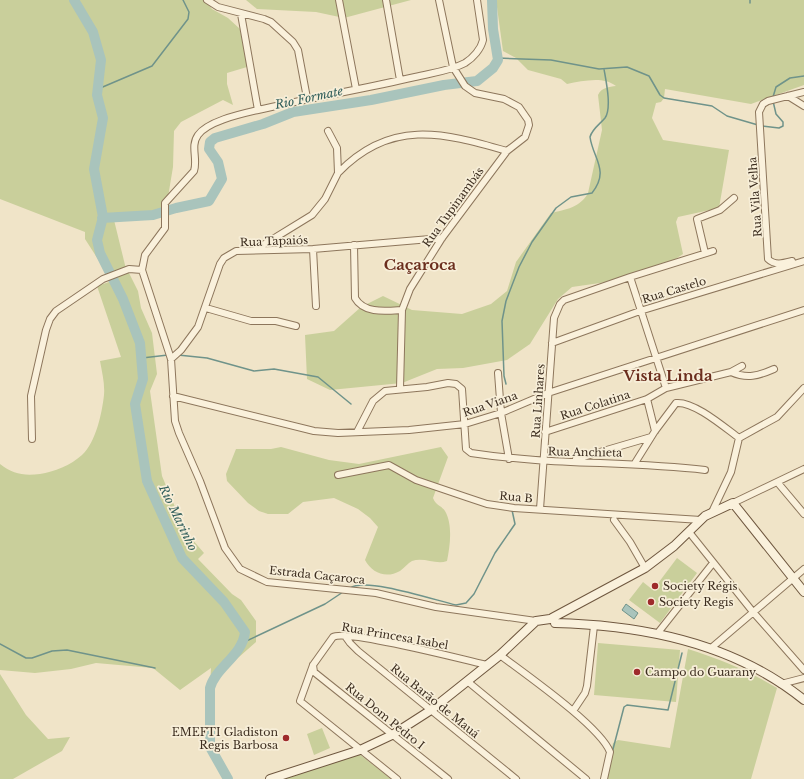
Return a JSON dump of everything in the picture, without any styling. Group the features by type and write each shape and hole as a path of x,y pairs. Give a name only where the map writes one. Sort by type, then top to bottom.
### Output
{"main road":[{"path":"270,779 360,750 392,735 431,710 500,655 561,613 645,568 674,546 701,520 712,512 734,503 804,592"},
{"path":"551,621 627,628 677,638 737,660 781,684 804,700"}],"street":[{"path":"206,0 218,7 240,14 253,15 271,22 293,42 298,50 307,98"},
{"path":"339,0 356,89"},
{"path":"386,0 400,80"},
{"path":"439,0 453,67"},
{"path":"32,439 31,396 46,330 50,319 56,311 103,279 129,269 142,270 145,255 163,232 166,223 165,203 194,171 194,145 199,134 205,129 223,120 258,110 307,98 400,80 465,63 473,56 482,44 483,34 477,0"},
{"path":"240,14 258,110"},
{"name":"Rua Tupinambás","path":"400,388 402,310 410,289 442,238 507,151 520,142 528,132 528,120 524,112 504,99 475,93 464,86 453,67"},
{"path":"788,96 804,92"},
{"path":"788,96 804,106"},
{"name":"Rua Vila Velha","path":"788,96 768,101 763,104 759,112 768,259 774,263 780,264 797,260 804,261"},
{"path":"328,131 336,148 338,173"},
{"path":"254,250 312,215 325,199 338,173 372,145 388,138 417,134 472,140 507,151"},
{"path":"705,253 697,219 720,210 734,198"},
{"name":"Rua Tapaiós","path":"171,359 189,340 198,327 206,308 220,264 224,258 236,252 254,250 313,249 442,238"},
{"path":"354,245 355,298 357,302 373,310 402,310"},
{"path":"313,249 316,306"},
{"path":"666,388 640,312 630,277 713,251"},
{"name":"Rua Castelo","path":"552,343 640,312 804,261"},
{"name":"Estrada Caçaroca","path":"142,270 171,359 175,422 200,481 225,548 232,560 248,574 267,582 353,590 388,595 436,607 551,621"},
{"name":"Rua Linhares","path":"540,509 554,318 560,304 564,300 630,277"},
{"path":"206,308 251,321 276,321 296,326"},
{"name":"Rua Viana","path":"173,396 314,431 357,432 409,430 465,424 500,413 548,393 655,357 804,310"},
{"name":"Rua Colatina","path":"545,432 647,399 666,388 731,372 742,366"},
{"path":"731,372 746,377 753,377 774,369"},
{"path":"498,374 500,413 509,459"},
{"path":"357,432 373,401 378,395 385,391 400,388 427,387 448,383 456,384 462,389 465,424"},
{"path":"712,512 731,472 739,438 777,417 804,388"},
{"path":"647,399 653,434"},
{"path":"635,463 671,407 681,403 708,416 739,438"},
{"name":"Rua Anchieta","path":"465,424 466,449 471,453 509,459 635,463 705,470"},
{"path":"571,461 653,434"},
{"name":"Rua B","path":"338,475 389,465 416,480 487,504 514,508 701,520"},
{"path":"734,503 778,483 804,469"},
{"path":"778,483 804,514"},
{"path":"614,520 630,542 645,568"},
{"path":"688,532 753,612 804,670"},
{"path":"657,634 713,563"},
{"path":"710,649 804,569"},
{"path":"573,711 585,693 587,686 594,626"},
{"name":"Rua Princesa Isabel","path":"313,665 332,637 345,636 420,648 487,666"},
{"name":"Rua Barão de Mauá","path":"345,636 353,647 516,779"},
{"path":"500,655 573,711 608,748 610,752 604,779"},
{"path":"313,665 300,701 397,779"},
{"name":"Rua Dom Pedro I","path":"313,665 314,672 448,779"},
{"path":"781,684 804,678"},
{"path":"467,681 586,779"}],"green space":[{"path":"0,0 205,0 212,9 228,18 240,29 247,67 227,73 227,84 233,105 223,100 181,122 174,131 173,167 165,215 115,214 114,220 125,265 138,291 141,308 152,333 157,374 150,391 162,476 185,531 204,553 198,559 232,594 241,600 256,621 256,642 222,672 210,688 211,668 180,690 153,668 96,663 71,669 35,673 0,670 0,464 18,474 40,474 62,468 82,455 95,435 102,410 104,387 100,361 121,357 97,286 109,282 103,267 85,239 85,232 0,199"},
{"path":"246,0 411,0 344,18 316,12 257,9"},
{"path":"496,0 804,0 804,85 751,104 665,89 664,98 661,102 656,103 652,118 663,140 729,150 719,208 678,217 676,222 683,254 674,260 607,282 572,287 558,299 530,344 507,360 463,368 437,369 402,383 330,390 307,379 305,335 334,331 361,307 383,296 412,310 462,314 491,304 507,291 516,262 551,213 577,205 588,193 602,130 598,95 608,87 616,86 599,80 567,84 561,79 528,70 516,58 503,51"},
{"path":"281,447 329,460 359,464 441,447 448,457 433,498 445,511 448,517 450,542 447,561 439,562 416,560 410,562 400,571 395,573 385,574 375,571 365,560 378,527 370,518 358,509 334,498 303,502 288,514 268,514 259,511 248,503 227,481 226,474 236,449 271,449"},
{"path":"677,558 697,573 660,623 629,600 643,582 653,590"},
{"name":"Campo do Guarany","path":"598,643 680,650 676,702 594,695"},
{"path":"688,649 734,666 777,688 751,779 606,779 613,743 618,740 670,748"},
{"path":"0,674 26,715 48,739 70,737 62,751 13,779 0,779"},
{"path":"322,728 330,748 314,755 307,734"},
{"path":"358,753 391,779 279,779"}],"water":[{"path":"626,604 638,613 634,619 622,610"}],"waterway":[{"name":"Rio Marinho","path":"74,0 93,32 101,60 97,95 103,118 94,169 103,217 97,240 100,253 123,299 140,343 143,379 135,404 147,481 182,558 224,602 245,632 239,648 217,674 210,688 210,747 228,779"},
{"path":"98,89 152,66 188,19 189,12 183,0"},
{"name":"Rio Formate","path":"102,218 153,215 176,208 209,201 222,179 218,162 209,149 210,142 215,138 263,124 293,112 371,100 444,85 477,81 493,68 498,60 493,29 492,0"},
{"path":"498,58 551,60 599,69 627,67 649,76 660,95 664,98 712,106 727,116 758,125"},
{"path":"506,384 504,376 502,321 506,301 519,267 532,242 556,208 571,197 592,193 600,178 599,165 590,137 592,132 607,114 608,94 604,69"},
{"path":"773,97 776,87 790,78 804,76"},
{"path":"762,126 779,128 783,126 783,122 776,114 773,101"},
{"path":"142,358 168,355"},
{"path":"178,355 207,358 254,371 274,369 318,377 351,404"},
{"path":"350,588 359,585 371,585 401,590 456,605 466,603 474,594 495,553 515,524 512,510"},
{"path":"240,644 325,604 343,592"},
{"path":"0,644 26,658 32,658 52,651 67,650 155,668"},
{"path":"612,753 624,707 627,705 668,710 682,653"}],"place":[{"name":"Society Régis","path":"655,586"},
{"name":"Society Regis","path":"651,602"},
{"name":"Campo do Guarany","path":"637,672"},
{"name":"EMEFTI Gladiston Regis Barbosa","path":"286,738"}],"district":[{"name":"Caçaroca","path":"420,265"},
{"name":"Vista Linda","path":"668,376"}]}
